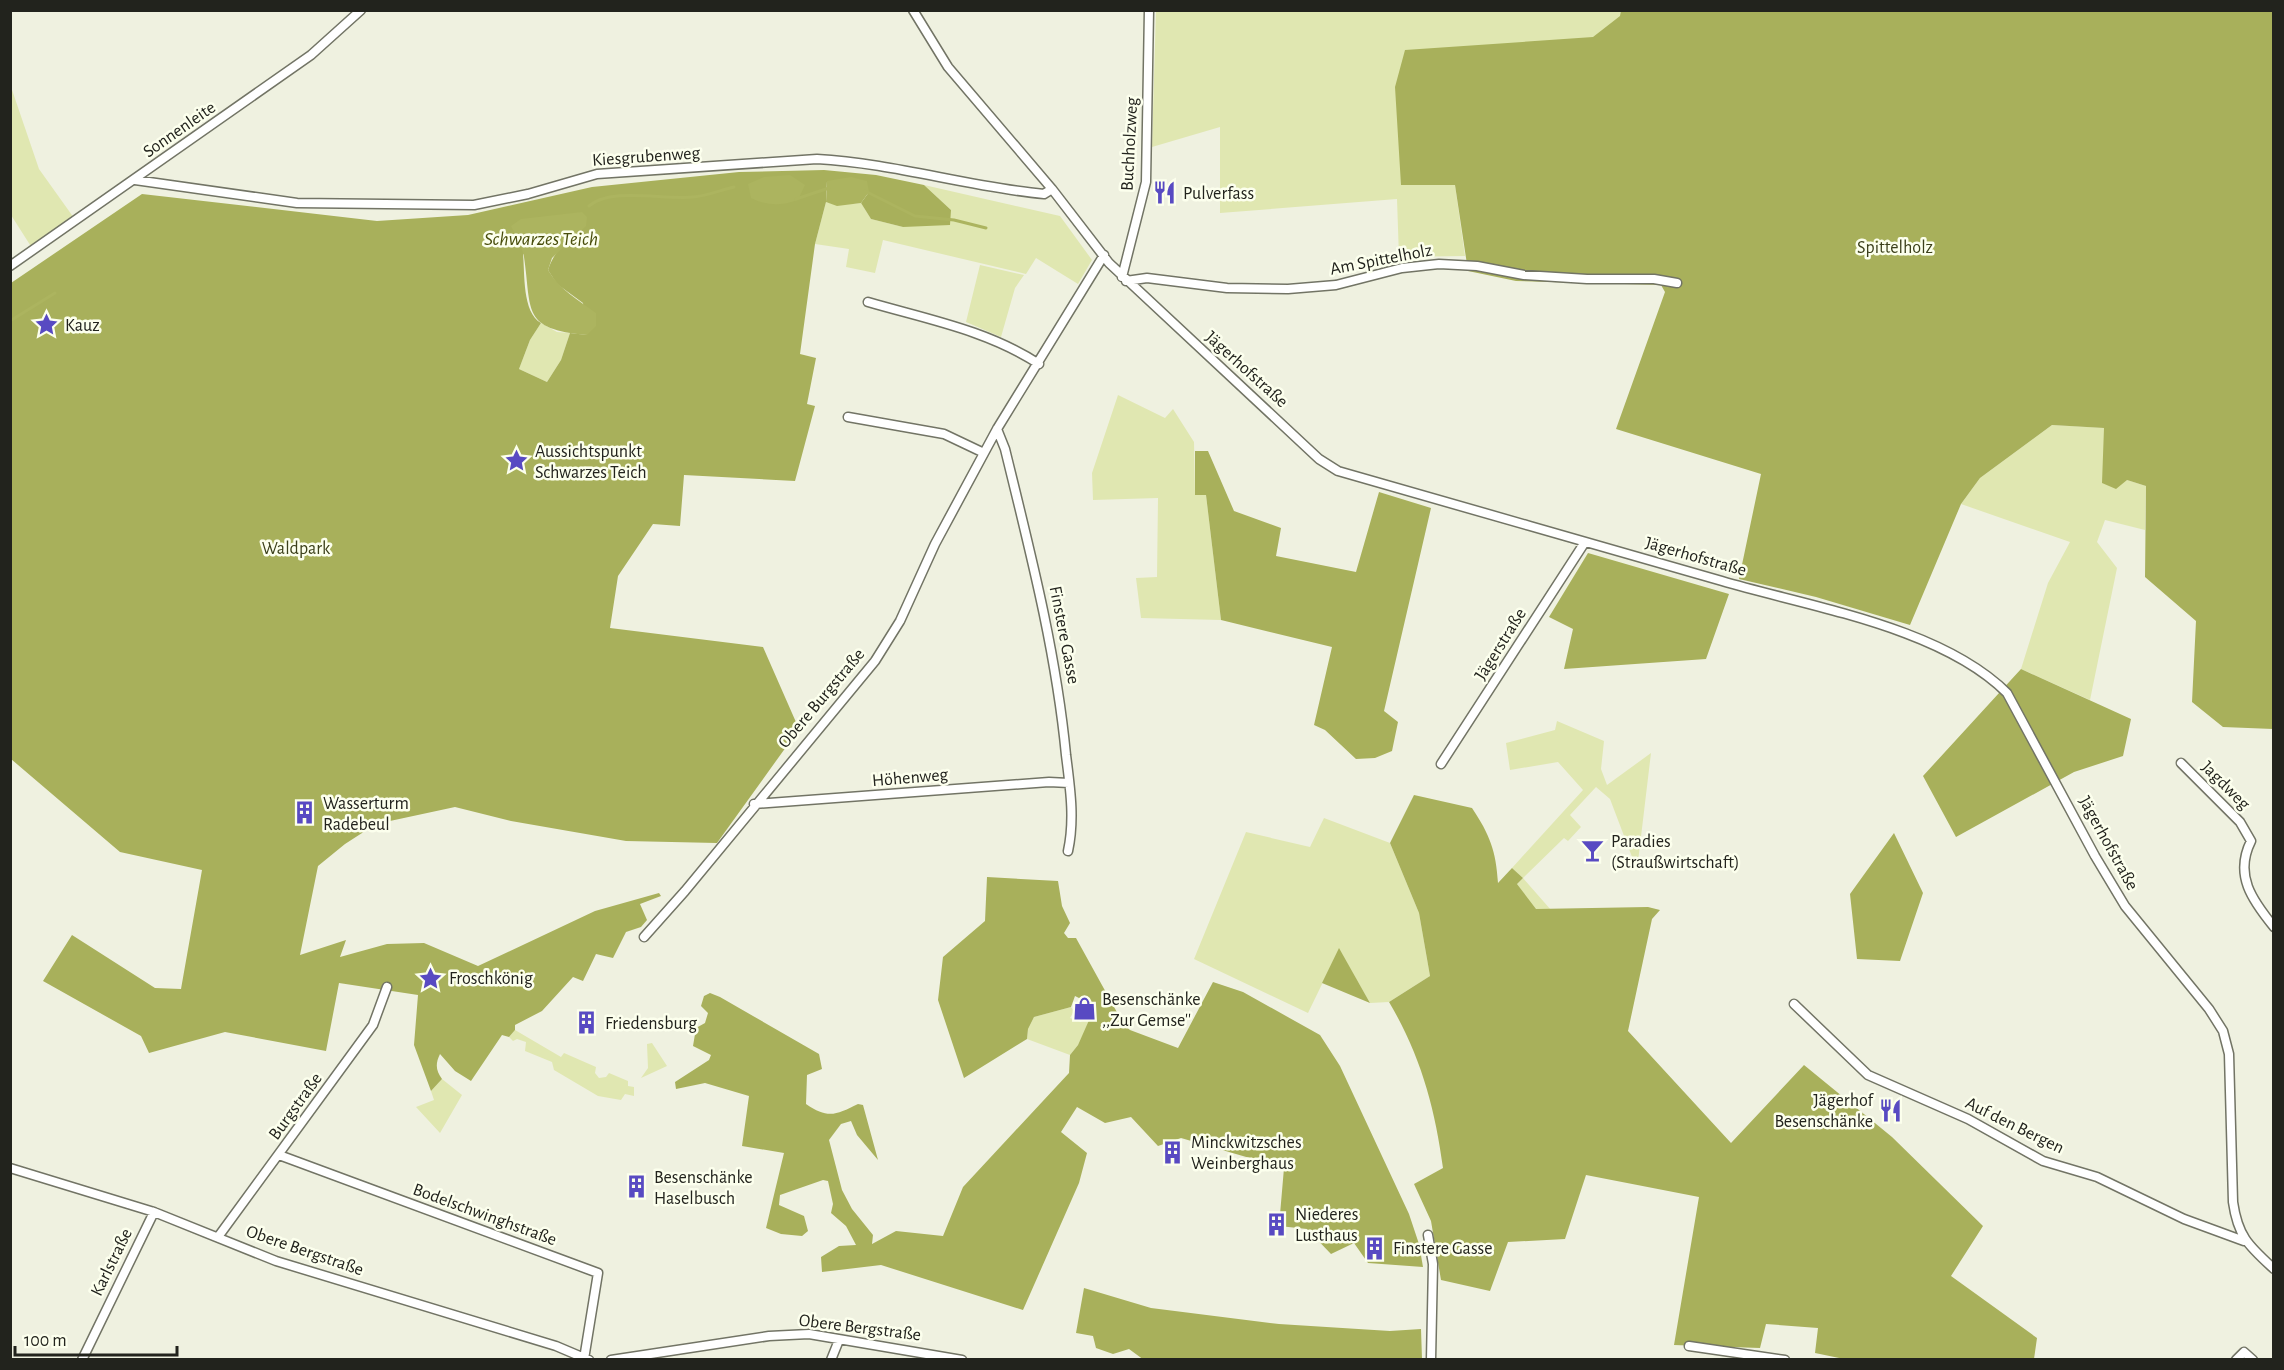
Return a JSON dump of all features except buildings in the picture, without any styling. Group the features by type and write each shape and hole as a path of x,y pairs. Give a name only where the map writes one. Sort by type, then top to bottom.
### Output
{"street":[{"name":"Sonnenleite","path":"10,266 311,55 361,10"},
{"name":"Jägerhofstraße","path":"913,10 948,67 1052,189 1124,279 1319,459 1338,471 1870,620 1916,638 1979,669 2007,693 2095,856 2125,906 2209,1009 2223,1031 2229,1054 2233,1202 2236,1224 2244,1241 2274,1269"},
{"name":"Buchholzweg","path":"1124,279 1146,182 1149,10"},
{"name":"Kiesgrubenweg","path":"135,180 297,203 474,205 528,194 597,174 817,159 851,160 997,190 1044,194 1052,189"},
{"name":"Obere Burgstraße","path":"644,937 685,891 754,804 874,661 900,621 934,544 997,429 1104,255"},
{"name":"Am Spittelholz","path":"1124,279 1147,278 1227,288 1288,289 1336,285 1402,268 1439,264 1477,266 1524,275 1587,279 1654,279 1677,283"},
{"path":"868,302 988,336 1014,348 1038,364"},
{"path":"848,417 944,434 984,453"},
{"name":"Finstere Gasse","path":"997,429 1005,449 1045,612 1061,706 1073,822 1068,851"},
{"name":"Jägerstraße","path":"1441,764 1585,542"},
{"name":"Jagdweg","path":"2181,764 2240,822 2251,841 2245,853 2243,869 2247,891 2274,927"},
{"name":"Höhenweg","path":"754,804 1049,782 1069,783"},
{"name":"Burgstraße","path":"218,1237 374,1025 387,987"},
{"name":"Auf den Bergen","path":"1794,1004 1868,1076 1968,1119 2043,1161 2097,1177 2184,1220 2244,1241"},
{"name":"Bodelschwinghstraße","path":"279,1155 598,1273 584,1359"},
{"name":"Obere Bergstraße","path":"10,1168 154,1212 276,1261 556,1346 584,1359 589,1359"},
{"name":"Karlstraße","path":"82,1359 154,1212"},
{"path":"1428,1235 1434,1264 1431,1359"},
{"name":"Obere Bergstraße","path":"611,1359 769,1336 809,1335 962,1359"},
{"path":"831,1359 839,1340"},
{"path":"1689,1346 1785,1359"},
{"path":"2236,1359 2244,1352 2253,1359"}],"shaded area":[{"path":"1156,11 1764,11 1455,185 1465,256 1399,257 1397,199 1220,213 1220,127 1152,147"},
{"path":"10,84 39,169 74,218 32,248 11,215"},
{"path":"924,185 1060,216 1092,260 1078,284 1036,258 1026,274 883,240 875,273 846,267 849,249 815,244 826,202 837,205 861,203 871,219 903,227 951,210"},
{"path":"980,265 1024,275 1015,288 1001,337 966,322"},
{"path":"541,323 557,332 570,333 561,360 547,382 519,369 530,340"},
{"path":"1118,395 1165,418 1173,409 1194,442 1195,495 1206,495 1221,620 1141,618 1136,578 1157,577 1158,498 1093,500 1092,473"},
{"path":"2052,425 2105,428 2127,480 2146,486 2145,530 2105,520 2097,542 2117,568 2090,700 2021,669 2048,583 2070,542 1961,504 1980,478"},
{"path":"1557,721 1604,741 1601,769 1607,785 1651,753 1637,870 1610,799 1596,787 1570,815 1581,827 1568,841 1564,838 1523,878 1512,868 1583,790 1558,762 1510,770 1506,743 1555,730"},
{"path":"1324,818 1390,843 1419,913 1430,976 1389,1002 1370,1003 1339,949 1308,1013 1194,959 1246,832 1310,847"},
{"path":"1523,878 1551,910 1535,909 1517,884"},
{"path":"1071,1007 1074,1011 1070,1018 1081,1022 1084,1017 1091,1019 1078,1045 1070,1055 1027,1039 1028,1029 1034,1017"},
{"path":"515,1030 561,1057 564,1053 596,1067 595,1073 599,1078 606,1077 609,1073 628,1081 628,1086 634,1087 634,1096 625,1094 621,1100 598,1096 554,1070 552,1062 525,1051 526,1042 517,1039 513,1041 509,1037"},
{"path":"652,1043 667,1066 641,1078 648,1068 647,1044"},
{"path":"442,1079 462,1095 440,1133 416,1107 434,1100 431,1091"}],"green space":[{"name":"Spittelholz","path":"1621,11 2273,11 2273,729 2223,727 2192,702 2196,621 2145,577 2146,486 2127,480 2116,489 2102,483 2104,428 2052,425 1980,478 1961,504 1910,625 1816,597 1739,579 1761,474 1616,429 1665,292 1661,285 1516,281 1468,271 1455,185 1401,185 1395,87 1405,50 1593,37 1620,16"},
{"name":"Waldpark","path":"824,170 876,175 924,185 951,210 950,225 903,227 871,219 861,203 869,192 827,181 826,202 815,244 800,354 816,358 807,404 815,406 795,481 684,475 680,526 653,524 618,576 610,628 763,647 799,729 717,843 626,841 511,821 455,807 376,824 345,844 318,866 300,955 346,940 340,957 387,944 424,943 478,966 595,911 659,893 661,896 640,904 647,920 641,927 626,932 613,958 596,954 583,981 573,977 542,1011 515,1025 515,1030 509,1037 502,1035 471,1081 455,1071 440,1054 437,1067 442,1079 431,1091 414,1045 418,995 339,983 326,1051 225,1032 149,1053 141,1036 43,981 72,935 155,988 181,989 202,870 120,852 11,759 11,283 142,194 377,221 468,215 592,187 739,172","holes":["580,235 560,249 548,270 557,284 583,303 587,335 570,333 561,360 547,382 519,369 530,340 541,323 535,318 527,302 523,254"]},
{"path":"1195,451 1208,451 1234,511 1281,528 1276,556 1356,572 1379,492 1431,508 1384,711 1398,722 1392,751 1375,758 1356,759 1325,730 1314,725 1332,647 1221,620 1206,495 1195,495"},
{"path":"1588,553 1729,594 1706,659 1564,669 1573,629 1549,617"},
{"path":"2021,669 2131,719 2123,756 2074,772 1956,837 1923,776"},
{"path":"1414,795 1472,808 1491,844 1498,883 1512,868 1523,878 1517,884 1536,909 1648,907 1660,910 1652,919 1628,1031 1731,1143 1804,1065 1892,1137 1983,1226 1951,1276 2037,1338 2034,1359 1844,1359 1815,1353 1818,1328 1766,1324 1760,1348 1674,1345 1699,1197 1586,1175 1565,1239 1508,1242 1490,1291 1441,1280 1431,1221 1414,1184 1443,1168 1440,1145 1431,1102 1418,1061 1389,1002 1430,976 1419,913 1390,843"},
{"path":"1894,833 1923,893 1900,961 1857,959 1850,894"},
{"path":"987,877 1058,881 1062,906 1070,923 1064,933 1068,938 1076,938 1124,1025 1130,1030 1178,1048 1213,982 1243,992 1320,1035 1340,1066 1409,1214 1419,1244 1423,1267 1368,1263 1354,1243 1331,1254 1307,1229 1279,1226 1284,1168 1181,1138 1158,1146 1131,1117 1105,1123 1077,1107 1061,1132 1087,1153 1079,1183 1023,1310 881,1265 822,1272 821,1257 839,1246 856,1245 846,1226 831,1213 833,1204 828,1181 823,1180 780,1195 779,1205 804,1216 808,1231 802,1236 781,1234 766,1228 784,1153 742,1146 749,1096 705,1083 676,1089 675,1082 709,1060 711,1055 693,1046 696,1028 705,1023 708,1013 701,1006 704,996 710,993 720,997 819,1054 822,1069 807,1075 806,1104 820,1112 832,1114 858,1104 863,1105 878,1160 857,1135 851,1121 841,1124 829,1140 842,1190 852,1209 873,1235 872,1244 896,1231 943,1236 963,1187 1069,1073 1070,1055 1078,1045 1094,1009 1093,1005 1075,996 1071,1007 1034,1017 1028,1029 1027,1039 964,1078 938,1000 943,957 985,921"},
{"path":"1339,948 1370,1003 1322,983"},
{"path":"1084,1288 1151,1308 1279,1324 1390,1331 1421,1329 1422,1359 1144,1360 1129,1349 1113,1354 1096,1348 1093,1336 1076,1333"}],"water":[{"path":"790,175 805,185 798,200 774,204 763,203 751,198 748,184 764,177"},
{"path":"851,177 867,181 869,192 861,203 837,206 826,202 827,181"},
{"name":"Schwarzes Teich","path":"582,212 587,217 586,226 552,258 548,270 563,289 596,313 596,326 587,335 550,328 540,322 534,314 530,304 523,253 511,226 521,219"}],"waterway":[{"path":"589,206 610,197 693,197 734,187"},
{"path":"796,199 829,188"},
{"path":"865,191 915,216 954,220 986,228"},
{"path":"10,321 55,293"}],"place":[{"name":"Pulverfass","path":"1165,193"},
{"name":"Kauz","path":"47,325"},
{"name":"Aussichtspunkt Schwarzes Teich","path":"517,461"},
{"name":"Wasserturm Radebeul","path":"305,813"},
{"name":"Paradies (Straußwirtschaft)","path":"1593,851"},
{"name":"Froschkönig","path":"431,978"},
{"name":"Besenschänke ,,Zur Gemse''","path":"1084,1009"},
{"name":"Friedensburg","path":"587,1023"},
{"name":"Jägerhof Besenschänke","path":"1891,1110"},
{"name":"Minckwitzsches Weinberghaus","path":"1173,1152"},
{"name":"Besenschänke Haselbusch","path":"636,1187"},
{"name":"Niederes Lusthaus","path":"1277,1224"},
{"name":"Finstere Gasse","path":"1375,1248"}]}
